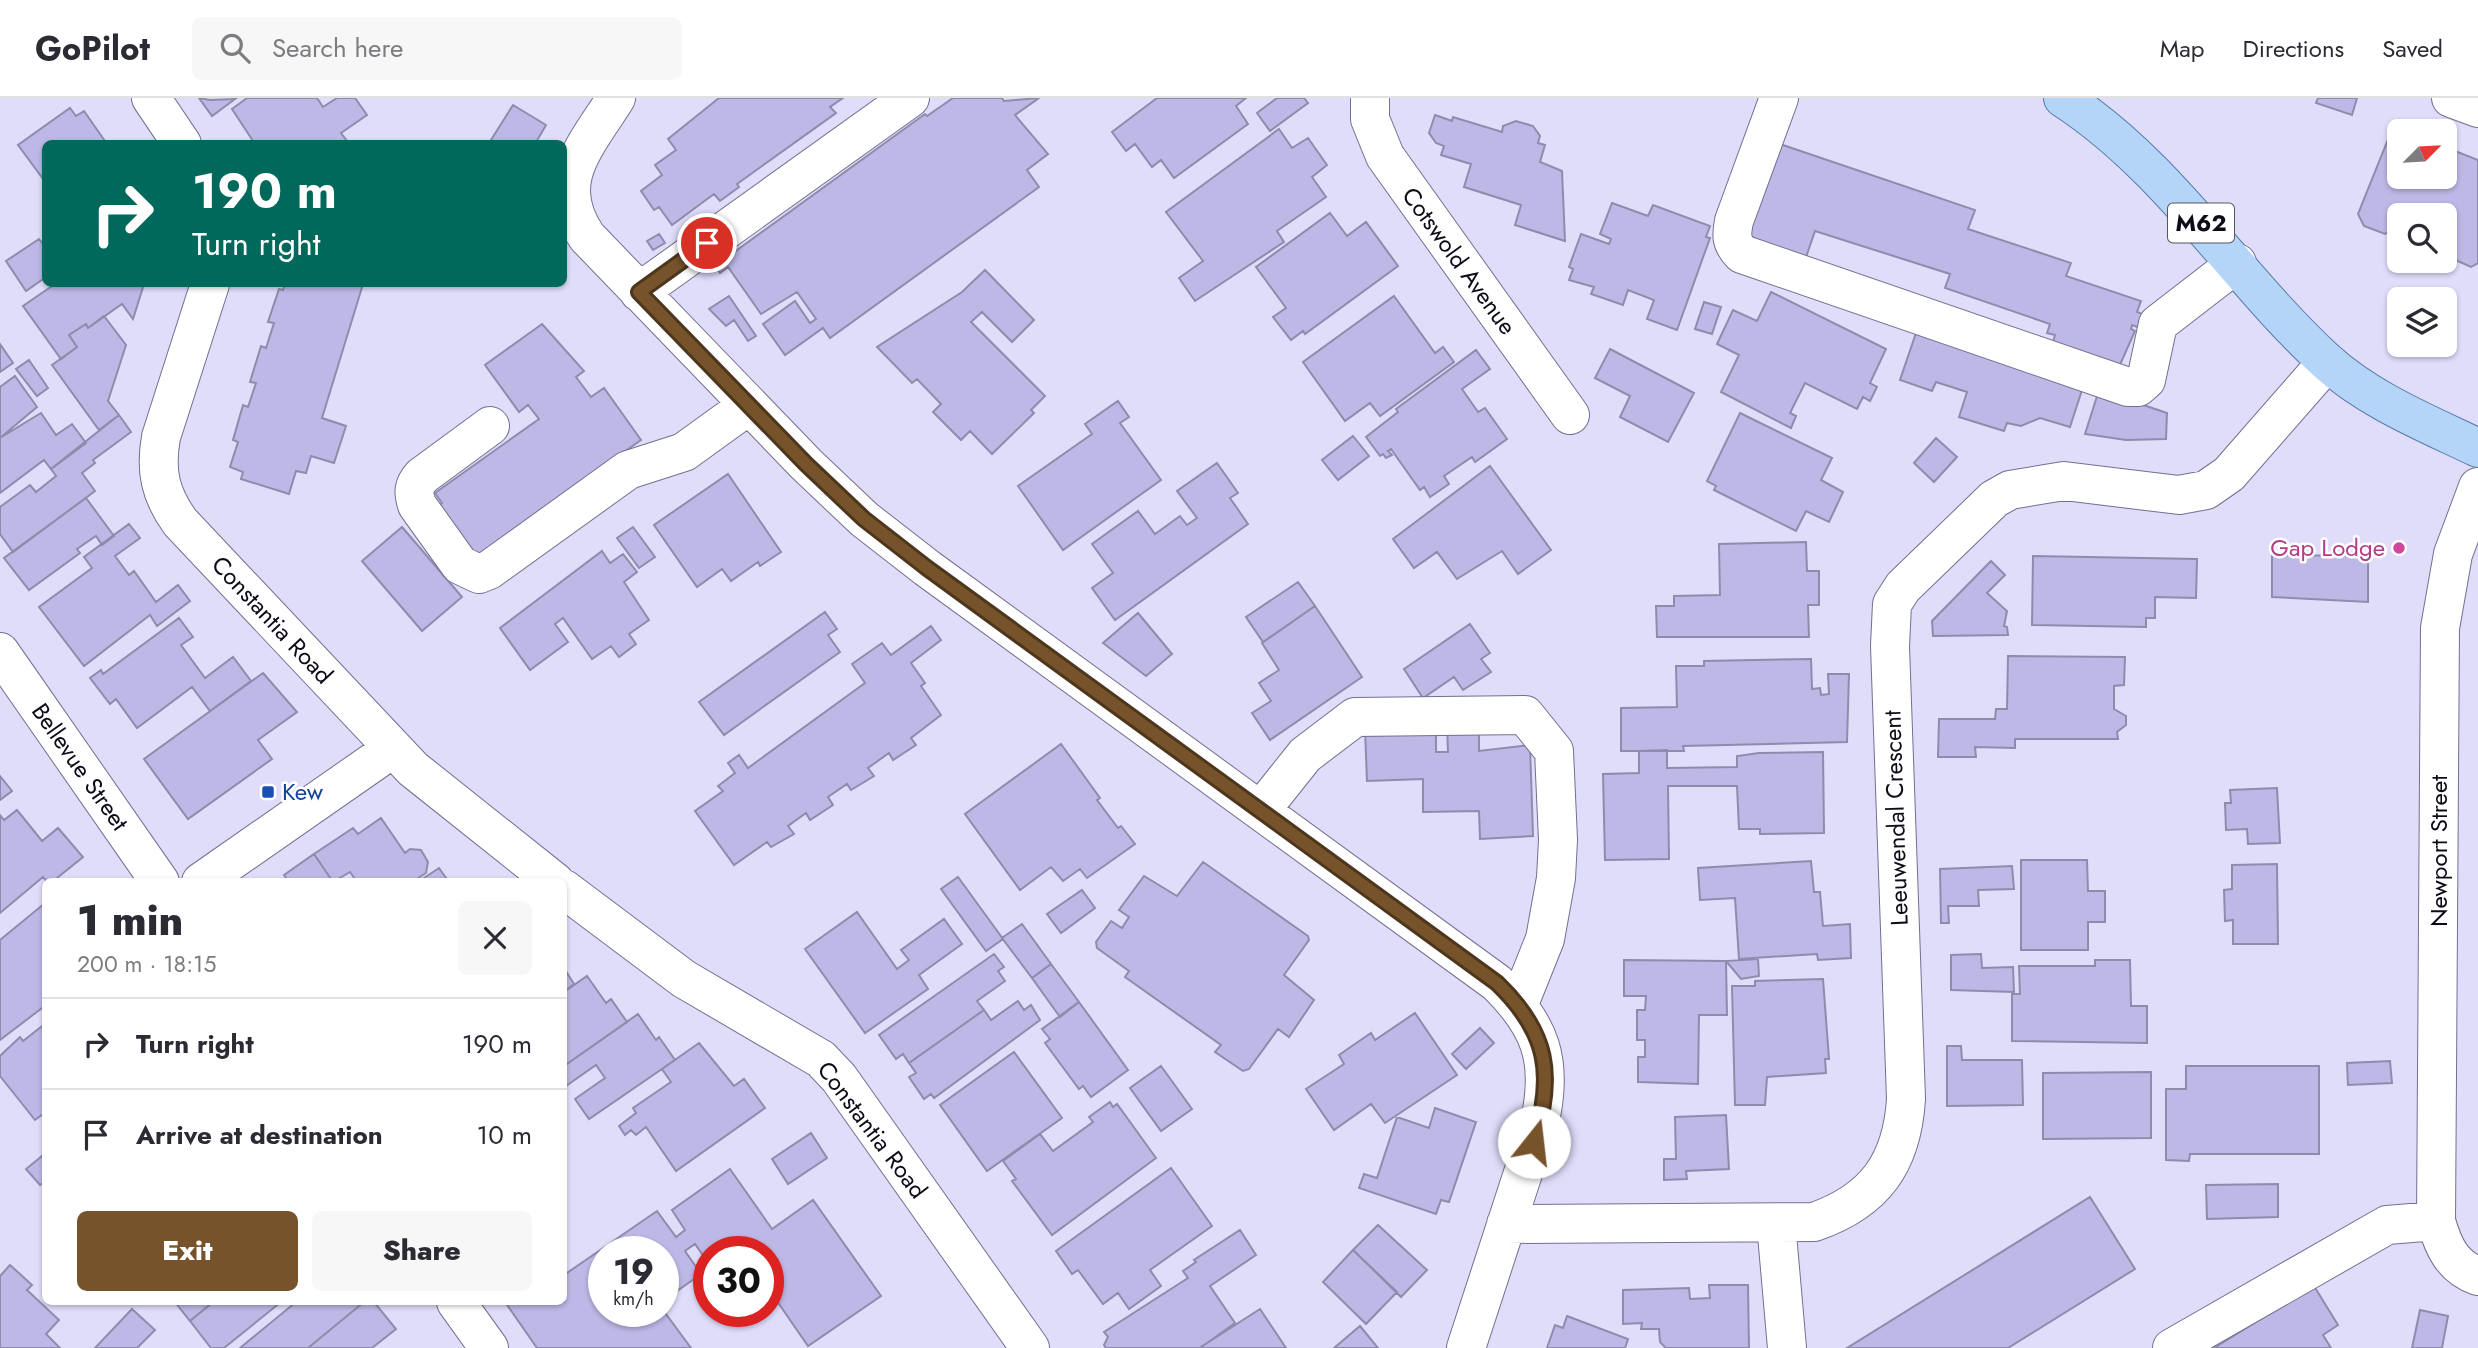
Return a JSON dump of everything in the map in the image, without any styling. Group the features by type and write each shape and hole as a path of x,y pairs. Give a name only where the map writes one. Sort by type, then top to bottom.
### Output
{"main road":[{"name":"M62","path":"2063,98 2094,118 2143,160 2328,362 2401,411 2478,448"}],"street":[{"path":"151,98 179,140"},
{"path":"616,98 578,159 570,178 569,200 575,220 587,237 639,292 806,464 895,544 1262,809 1497,983 1519,1004 1536,1031 1545,1060 1547,1091 1540,1121 1466,1348"},
{"path":"639,292 910,98"},
{"name":"Cotswold Avenue","path":"1370,98 1370,119 1385,156 1570,415"},
{"path":"1779,98 1734,221 1731,235 1734,246 1742,254 2128,387 2138,387 2146,380 2158,324 2237,263"},
{"path":"2451,98 2478,108"},
{"name":"Constantia Road","path":"209,287 161,437 157,459 159,483 167,504 180,522 392,749 434,789 550,878"},
{"name":"Leeuwendal Crescent","path":"1506,1224 1814,1222 1850,1206 1872,1188 1888,1168 1902,1135 1906,1098 1890,620 1892,604 1903,587 1977,513 2010,489 2064,481 2179,495 2206,490 2229,474 2328,362"},
{"path":"490,426 422,476 415,484 414,495 417,505 460,565 479,574 489,570 628,470 684,452 749,405"},
{"name":"Newport Street","path":"2478,487 2453,554 2440,628 2437,1221 2442,1243 2453,1261 2478,1276"},
{"name":"Bellevue Street","path":"0,652 157,878"},
{"path":"1262,809 1305,755 1355,717 1525,715 1554,751 1558,841 1553,900 1545,939 1519,1004"},
{"path":"207,878 392,749"},
{"name":"Constantia Road","path":"567,891 684,979 821,1059 839,1078 1030,1348"},
{"path":"2172,1348 2387,1225 2437,1221"},
{"path":"1776,1223 1787,1348"},
{"path":"458,1305 489,1348"}],"building":[{"path":"199,98 210,100 235,99 212,116"},
{"path":"247,98 317,98 323,107 337,98 355,98 367,115 341,133 346,140 252,140 232,109"},
{"path":"719,98 843,98 830,107 836,113 737,184 739,187 720,201 714,194 672,225 659,207 654,210 641,191 662,175 655,165 676,150 668,139"},
{"path":"953,98 1002,98 1004,101 1039,98 1015,115 1048,154 1027,170 1039,187 830,338 823,328 785,355 763,324 795,301 810,323 816,319 797,292 761,314 728,267 720,273 715,266 925,114 927,116"},
{"path":"1157,98 1246,98 1236,106 1248,124 1174,178 1161,160 1152,167 1135,144 1126,151 1112,132"},
{"path":"1277,98 1304,98 1308,103 1270,131 1257,113"},
{"path":"2318,98 2357,98 2352,115 2316,103"},
{"path":"513,105 546,125 537,140 491,140"},
{"path":"70,108 76,116 84,111 104,140 42,140 42,178 18,145"},
{"path":"1435,115 1452,121 1453,117 1502,132 1503,126 1516,121 1533,126 1540,136 1538,143 1545,145 1540,162 1562,171 1565,241 1515,225 1521,205 1464,187 1471,164 1441,155 1444,146 1436,143 1429,133"},
{"path":"1279,129 1292,148 1308,138 1327,165 1312,177 1326,197 1277,231 1284,242 1195,301 1179,278 1203,261 1166,212"},
{"path":"2387,142 2387,189 2457,189 2457,152 2478,160 2478,263 2471,267 2457,261 2457,203 2387,203 2385,234 2364,226 2358,214"},
{"path":"1777,143 1975,210 1968,229 2071,263 2066,276 2141,301 2137,312 2145,315 2140,328 2132,325 2131,329 2135,331 2115,376 2053,342 2055,335 2047,333 2050,324 1945,288 1950,274 1815,231 1805,260 1745,239"},
{"path":"1612,203 1648,216 1653,205 1710,226 1706,237 1710,238 1677,330 1647,319 1654,300 1628,290 1623,305 1591,294 1594,287 1569,280 1573,269 1569,267 1581,234 1609,244 1611,239 1600,234"},
{"path":"1330,213 1347,236 1366,222 1398,266 1305,334 1303,331 1291,340 1273,317 1286,308 1256,267"},
{"path":"659,234 665,243 653,250 647,241"},
{"path":"39,239 42,243 42,280 26,291 6,261"},
{"path":"985,270 1034,320 1012,342 982,312 971,322 1045,396 1031,410 1034,413 992,454 970,431 961,440 933,412 941,404 917,379 912,383 877,347 962,292"},
{"path":"51,287 143,287 133,319 122,304 88,328 86,324 69,335 77,347 61,359 23,306"},
{"path":"284,287 362,287 322,418 346,426 334,463 311,456 306,473 296,471 289,494 241,479 243,472 230,467 238,442 233,440 243,405 248,407 256,383 250,382 261,346 266,348 274,323 268,322 279,289 283,290"},
{"path":"1771,292 1886,349 1870,383 1877,387 1870,401 1863,397 1857,409 1805,383 1790,413 1796,416 1791,428 1721,392 1739,355 1717,344 1733,310 1757,321"},
{"path":"729,296 756,336 748,341 734,320 726,326 709,309"},
{"path":"1394,296 1435,353 1443,347 1454,362 1380,416 1370,403 1345,421 1303,362"},
{"path":"1704,302 1721,307 1712,334 1695,329"},
{"path":"104,316 126,345 108,401 119,415 99,430 52,365 77,347 69,335 86,324 88,328"},
{"path":"542,324 584,371 576,377 591,397 604,388 641,440 471,560 434,509 442,503 435,493 539,419 528,405 519,412 485,365"},
{"path":"1916,333 2084,384 2070,427 2040,418 2021,426 2007,423 2004,431 1959,417 1967,392 1936,382 1932,391 1900,380"},
{"path":"0,344 13,363 0,372"},
{"path":"1610,349 1694,393 1668,442 1620,417 1630,396 1595,378"},
{"path":"1476,350 1490,369 1462,389 1478,412 1485,408 1507,439 1475,462 1472,457 1444,476 1449,484 1430,497 1424,487 1420,490 1391,449 1388,451 1392,455 1386,458 1383,454 1380,456 1366,437 1398,412 1396,409"},
{"path":"29,360 48,388 37,396 16,369"},
{"path":"15,376 37,407 0,438 0,387"},
{"path":"2099,390 2167,413 2166,439 2126,440 2085,434"},
{"path":"1118,401 1129,417 1120,423 1161,480 1063,550 1018,486 1092,434 1085,424"},
{"path":"41,413 56,435 72,424 86,443 51,469 44,460 0,493 0,438"},
{"path":"1740,413 1832,458 1821,480 1843,492 1829,522 1806,511 1796,531 1714,490 1716,486 1707,481"},
{"path":"119,415 131,432 93,460 95,463 82,473 95,491 13,552 0,534 0,507 30,485 36,492 56,476 51,469"},
{"path":"1353,436 1369,456 1338,480 1322,460"},
{"path":"1936,438 1957,457 1934,482 1914,463"},
{"path":"1217,463 1238,493 1230,498 1248,524 1115,620 1092,588 1113,573 1092,544 1138,511 1155,534 1180,516 1187,525 1197,518 1177,491"},
{"path":"1490,466 1551,550 1518,574 1502,551 1457,579 1437,552 1414,568 1393,539"},
{"path":"728,474 781,552 760,566 758,562 731,581 722,569 697,587 654,525"},
{"path":"86,498 114,536 102,545 96,536 77,549 80,553 29,590 4,558"},
{"path":"129,524 140,538 115,556 129,575 134,571 156,602 178,585 190,601 157,626 150,615 84,666 39,607 92,568 84,557"},
{"path":"402,527 462,597 422,631 362,561"},
{"path":"633,527 655,557 639,568 617,538"},
{"path":"1806,542 1807,571 1819,571 1819,605 1808,605 1809,637 1657,637 1656,606 1674,606 1674,596 1720,595 1719,544"},
{"path":"602,551 610,563 623,554 637,572 624,582 649,620 629,634 636,644 619,657 611,646 592,659 563,618 555,624 568,642 530,670 500,628"},
{"path":"2272,555 2368,556 2368,602 2272,597"},
{"path":"2033,556 2197,559 2196,598 2155,597 2155,618 2146,618 2146,627 2032,625"},
{"path":"1991,561 2005,575 1987,593 2007,611 2004,626 2007,627 2008,635 1933,636 1932,621"},
{"path":"1298,582 1315,606 1263,642 1246,617"},
{"path":"1315,606 1362,677 1270,740 1252,713 1271,701 1259,683 1279,670 1262,643"},
{"path":"825,612 837,629 828,635 840,652 724,735 699,702"},
{"path":"1138,613 1172,654 1146,676 1103,643"},
{"path":"179,618 193,637 181,645 205,678 233,657 251,681 210,711 192,687 137,728 116,699 110,704 90,678 101,670 103,674"},
{"path":"1470,624 1490,653 1481,659 1491,672 1463,690 1454,677 1423,698 1404,669"},
{"path":"931,626 941,640 911,663 925,683 921,686 941,715 911,738 916,745 893,760 889,753 868,768 874,776 851,790 847,784 828,797 833,805 810,820 806,813 788,826 794,834 771,847 767,842 734,865 695,811 723,791 718,786 735,773 728,763 739,755 748,768 865,683 852,664 882,643 891,655"},
{"path":"2008,656 2125,657 2124,685 2114,686 2114,709 2126,716 2126,725 2117,732 2118,739 2015,739 2015,748 1975,747 1976,757 1938,757 1939,719 1995,719 1996,709 2007,709"},
{"path":"1811,659 1812,689 1820,688 1821,695 1829,694 1828,674 1849,674 1847,742 1683,746 1684,751 1621,751 1621,708 1677,707 1676,666 1704,666 1704,661"},
{"path":"263,673 297,712 258,740 272,759 188,819 144,759"},
{"path":"1447,726 1479,726 1479,751 1530,745 1533,836 1480,839 1479,811 1423,812 1423,779 1367,781 1365,730 1436,729 1436,752 1448,752"},
{"path":"1061,744 1100,798 1097,800 1118,828 1121,826 1135,844 1087,878 1080,869 1063,881 1051,867 1020,890 965,814"},
{"path":"1667,750 1667,768 1737,767 1737,756 1823,752 1824,833 1760,834 1760,829 1739,829 1737,786 1668,786 1669,859 1605,860 1603,774 1639,773 1639,751"},
{"path":"0,776 12,791 0,800"},
{"path":"2277,788 2280,843 2248,844 2247,829 2226,830 2225,803 2231,803 2230,790"},
{"path":"17,810 42,841 58,828 83,857 57,878 43,877 0,913 0,815 4,820"},
{"path":"381,818 405,853 410,849 421,850 428,862 426,873 418,878 354,878 350,872 340,878 330,878 314,854 353,828 358,834"},
{"path":"314,854 330,878 286,878 284,875"},
{"path":"2021,860 2087,860 2088,891 2105,891 2105,922 2088,922 2088,950 2021,950"},
{"path":"1811,861 1814,892 1820,892 1823,926 1850,924 1851,958 1818,960 1817,954 1739,959 1735,898 1700,900 1698,868"},
{"path":"1203,862 1308,936 1309,940 1284,975 1314,1000 1289,1037 1278,1029 1249,1069 1243,1071 1215,1052 1221,1045 1125,977 1129,971 1097,948 1096,942 1111,921 1122,928 1129,917 1119,910 1144,876 1177,896"},
{"path":"2277,864 2278,944 2233,944 2233,920 2225,921 2224,890 2232,889 2232,865"},
{"path":"2012,866 2014,889 1978,890 1979,906 1948,906 1949,923 1941,923 1940,869"},
{"path":"439,868 446,878 424,878"},
{"path":"958,877 1003,939 986,951 941,889"},
{"path":"1082,890 1095,908 1061,933 1047,914"},
{"path":"42,905 42,1008 0,1040 0,940"},
{"path":"857,912 897,969 909,960 901,950 944,919 962,944 919,975 928,989 865,1033 805,949"},
{"path":"1022,924 1051,964 1032,978 1002,938"},
{"path":"994,954 1004,967 998,971 1005,981 977,1001 984,1010 909,1063 903,1054 896,1059 879,1035"},
{"path":"1981,954 1982,968 2013,967 2014,992 1951,990 1951,955"},
{"path":"1758,959 1759,976 1741,979 1726,961"},
{"path":"1624,960 1726,961 1727,1015 1699,1015 1698,1084 1638,1082 1638,1057 1645,1057 1645,1040 1637,1040 1637,1010 1645,1010 1646,996 1624,996"},
{"path":"2095,960 2130,960 2131,1006 2147,1006 2147,1043 2012,1041 2012,994 2020,994 2019,966 2095,966"},
{"path":"1051,964 1079,1002 1060,1017 1032,978"},
{"path":"567,973 574,984 567,990"},
{"path":"587,976 606,1003 611,999 627,1022 567,1064 567,990"},
{"path":"1823,979 1829,1059 1825,1059 1826,1073 1767,1077 1765,1105 1735,1105 1732,986 1755,986 1755,981"},
{"path":"1018,1001 1024,1010 1031,1005 1040,1020 934,1098 931,1094 924,1099 909,1077 916,1073 909,1063 984,1010 991,1020"},
{"path":"1079,1002 1128,1070 1091,1097 1083,1086 1079,1089 1045,1043 1050,1039 1042,1029"},
{"path":"1415,1013 1457,1075 1385,1123 1371,1104 1334,1130 1306,1089 1344,1064 1339,1055 1371,1033 1375,1040"},
{"path":"638,1014 656,1040 659,1037 675,1060 589,1119 575,1099 605,1078 596,1065 567,1085 567,1064"},
{"path":"42,1026 42,1115 35,1120 0,1076 0,1056 20,1037 23,1041"},
{"path":"1480,1028 1494,1043 1466,1069 1452,1054"},
{"path":"699,1043 734,1086 744,1079 765,1108 676,1171 646,1127 636,1135 631,1130 625,1135 619,1126 636,1113 633,1108 671,1082 662,1069"},
{"path":"1947,1046 1961,1046 1962,1060 2022,1060 2023,1105 1947,1106"},
{"path":"1014,1052 1062,1118 987,1171 940,1105"},
{"path":"2390,1061 2392,1083 2348,1085 2347,1063"},
{"path":"1161,1066 1192,1109 1161,1131 1130,1088"},
{"path":"2186,1066 2319,1066 2319,1154 2190,1154 2189,1161 2166,1160 2166,1089 2186,1089"},
{"path":"2151,1072 2151,1138 2043,1139 2043,1073"},
{"path":"1110,1102 1113,1107 1117,1104 1156,1158 1052,1235 1012,1181 1016,1179 1003,1161 1040,1134 1053,1151 1093,1122 1089,1117"},
{"path":"1435,1108 1476,1122 1449,1202 1441,1200 1436,1214 1359,1188 1364,1174 1377,1178 1397,1117 1429,1128"},
{"path":"1726,1115 1729,1169 1686,1171 1687,1179 1664,1180 1664,1159 1676,1159 1675,1117"},
{"path":"811,1133 827,1158 788,1184 772,1159"},
{"path":"42,1156 42,1184 40,1185 26,1169"},
{"path":"1171,1168 1212,1226 1150,1270 1161,1286 1129,1309 1118,1293 1103,1304 1078,1270 1072,1274 1056,1251"},
{"path":"730,1169 772,1229 813,1200 881,1296 808,1346 784,1311 784,1236 693,1236 693,1245 685,1251 693,1262 693,1280 679,1290 677,1236 685,1230 672,1210"},
{"path":"2278,1184 2278,1217 2207,1219 2206,1185"},
{"path":"2090,1197 2135,1269 2008,1348 1847,1348"},
{"path":"657,1211 675,1236 621,1236"},
{"path":"1378,1225 1427,1270 1401,1297 1353,1250"},
{"path":"1240,1230 1256,1255 1210,1286 1235,1323 1200,1348 1106,1348 1104,1345 1108,1337 1104,1332 1188,1278 1183,1271 1196,1262 1194,1260"},
{"path":"1353,1250 1397,1292 1366,1324 1323,1282"},
{"path":"588,1258 588,1327 676,1327 691,1348 537,1348 507,1305 567,1305 567,1273"},
{"path":"10,1265 32,1285 27,1290 59,1320 46,1334 60,1348 0,1348 0,1276"},
{"path":"2309,1278 2338,1325 2323,1335 2331,1348 2214,1348 2288,1302"},
{"path":"1709,1285 1748,1285 1749,1348 1666,1348 1660,1342 1659,1329 1641,1329 1642,1323 1623,1324 1623,1290 1689,1288 1690,1299 1710,1298"},
{"path":"177,1305 209,1305 190,1321"},
{"path":"209,1305 277,1305 224,1348 211,1348 190,1321"},
{"path":"292,1305 360,1305 308,1348 240,1348"},
{"path":"360,1305 376,1305 396,1329 372,1348 308,1348"},
{"path":"132,1309 155,1330 137,1348 95,1348"},
{"path":"1260,1309 1286,1348 1201,1347"},
{"path":"2420,1310 2448,1316 2442,1348 2412,1348"},
{"path":"1567,1316 1628,1339 1625,1348 1547,1348 1555,1325 1563,1328"},
{"path":"1360,1326 1378,1348 1334,1348"}],"place":[{"name":"Gap Lodge","path":"2399,548"},
{"name":"Kew","path":"268,792"}],"route":[{"path":"707,243 639,292 806,464 864,519 927,568 1262,809 1497,983 1519,1004 1536,1031 1545,1060 1547,1091 1534,1142"}]}
